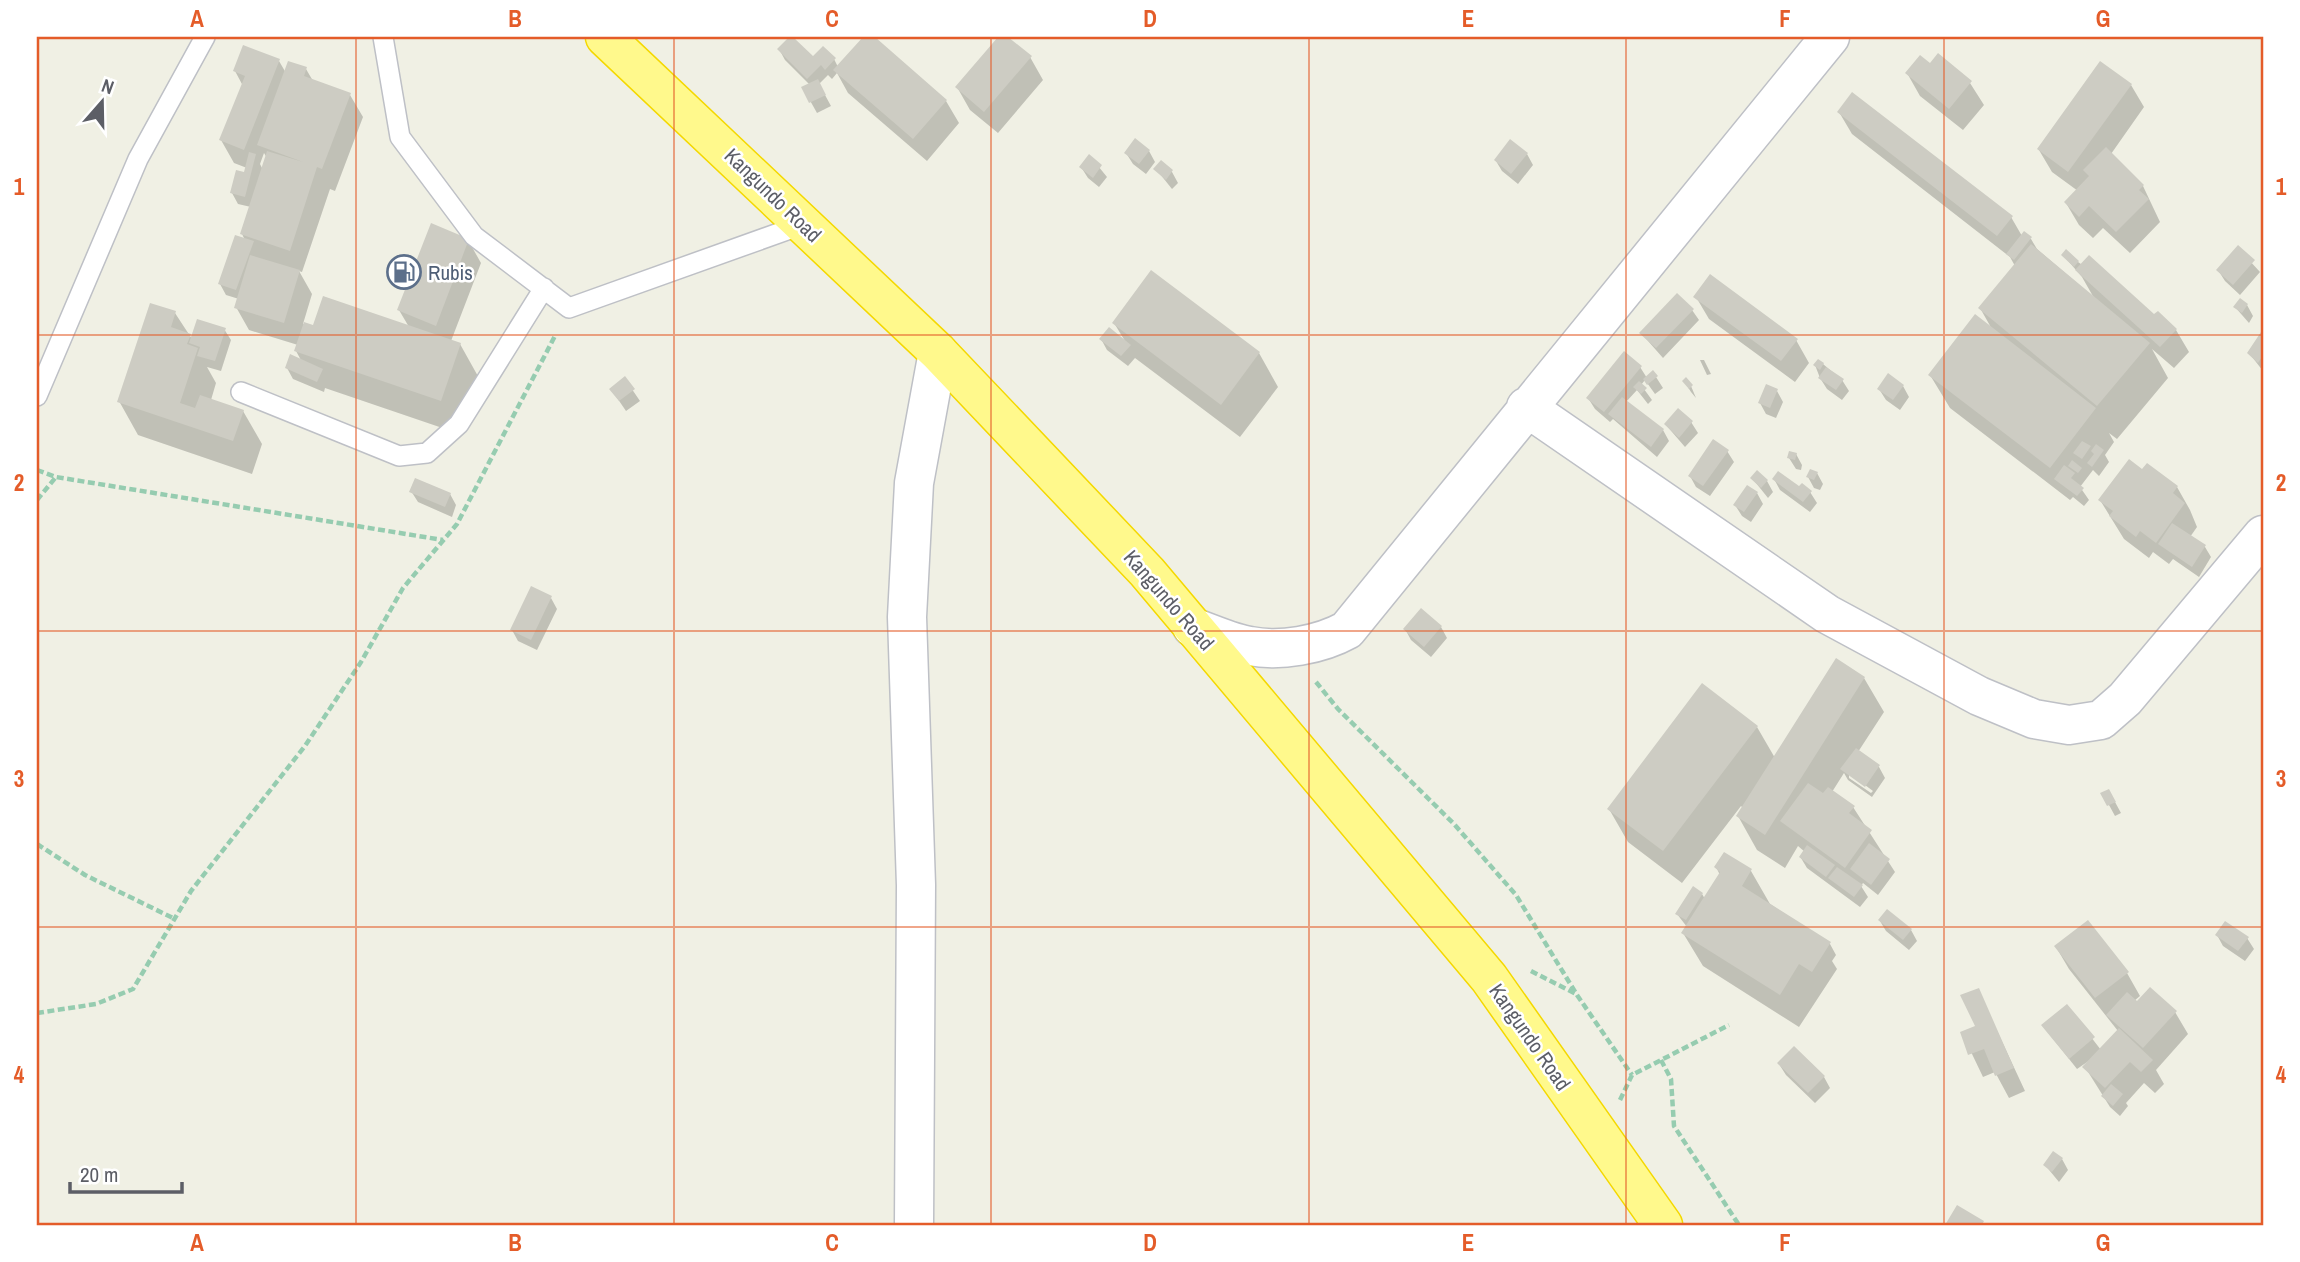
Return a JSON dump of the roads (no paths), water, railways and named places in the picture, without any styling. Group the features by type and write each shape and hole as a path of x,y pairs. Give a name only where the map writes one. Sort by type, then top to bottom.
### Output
{"highway":[{"name":"Kangundo Road","path":"605,37 938,352 1147,572 1489,978 1663,1225"}],"street":[{"path":"1192,627 1251,647 1287,647 1331,639 1347,630 1830,37"},
{"path":"914,1225 916,885 908,617 914,483 938,352"},
{"path":"1526,407 1827,614 1979,696 2034,719 2069,725 2101,720 2125,699 2263,535"}],"lane":[{"path":"37,396 138,159 205,37"},
{"path":"383,37 400,137 474,236 569,308 804,224"},
{"path":"241,392 399,456 427,453 459,424 544,288"}],"place":[{"name":"Rubis","path":"404,272"}]}
